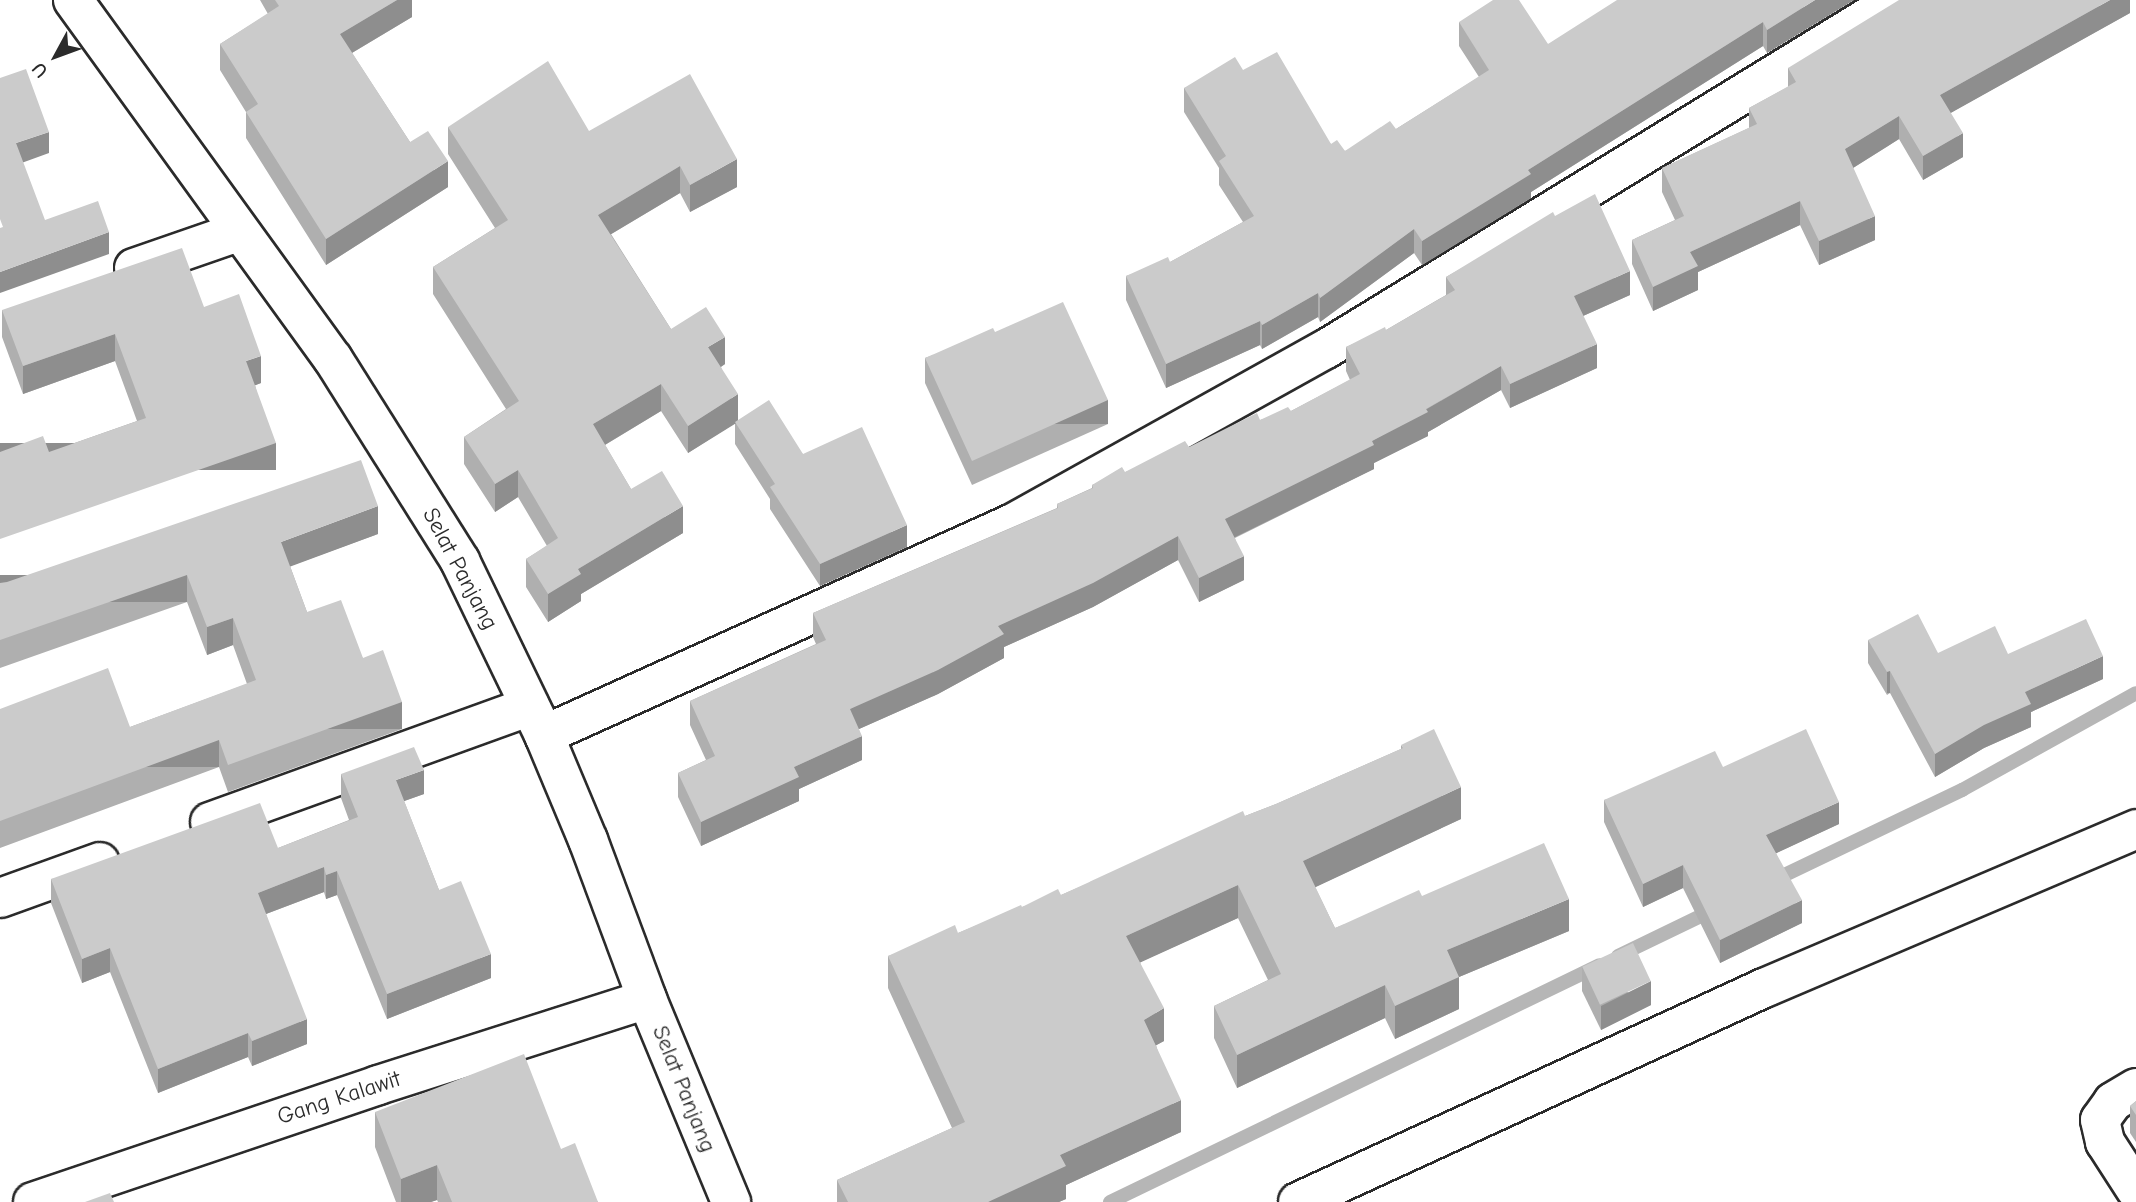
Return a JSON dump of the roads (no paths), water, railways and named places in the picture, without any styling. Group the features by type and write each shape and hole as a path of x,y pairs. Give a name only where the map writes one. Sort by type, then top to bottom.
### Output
{"street":[{"name":"Selat Panjang","path":"72,0 238,232 333,359 460,561 537,721 588,840 647,999 731,1202"},
{"path":"183,832 537,721 1025,516 1326,349 1896,0"},
{"path":"106,278 238,232"},
{"path":"354,466 394,453"},
{"path":"1298,1202 1764,988 2136,829"},
{"path":"0,898 131,850"},
{"name":"Gang Kalawit","path":"33,1202 378,1085 647,999"},
{"path":"2136,1088 2113,1102 2100,1120 2105,1142 2136,1190"}],"waterway":[{"path":"1772,881 1962,790 2136,693"},
{"path":"1618,956 1713,910"},
{"path":"1110,1202 1600,965"}]}
